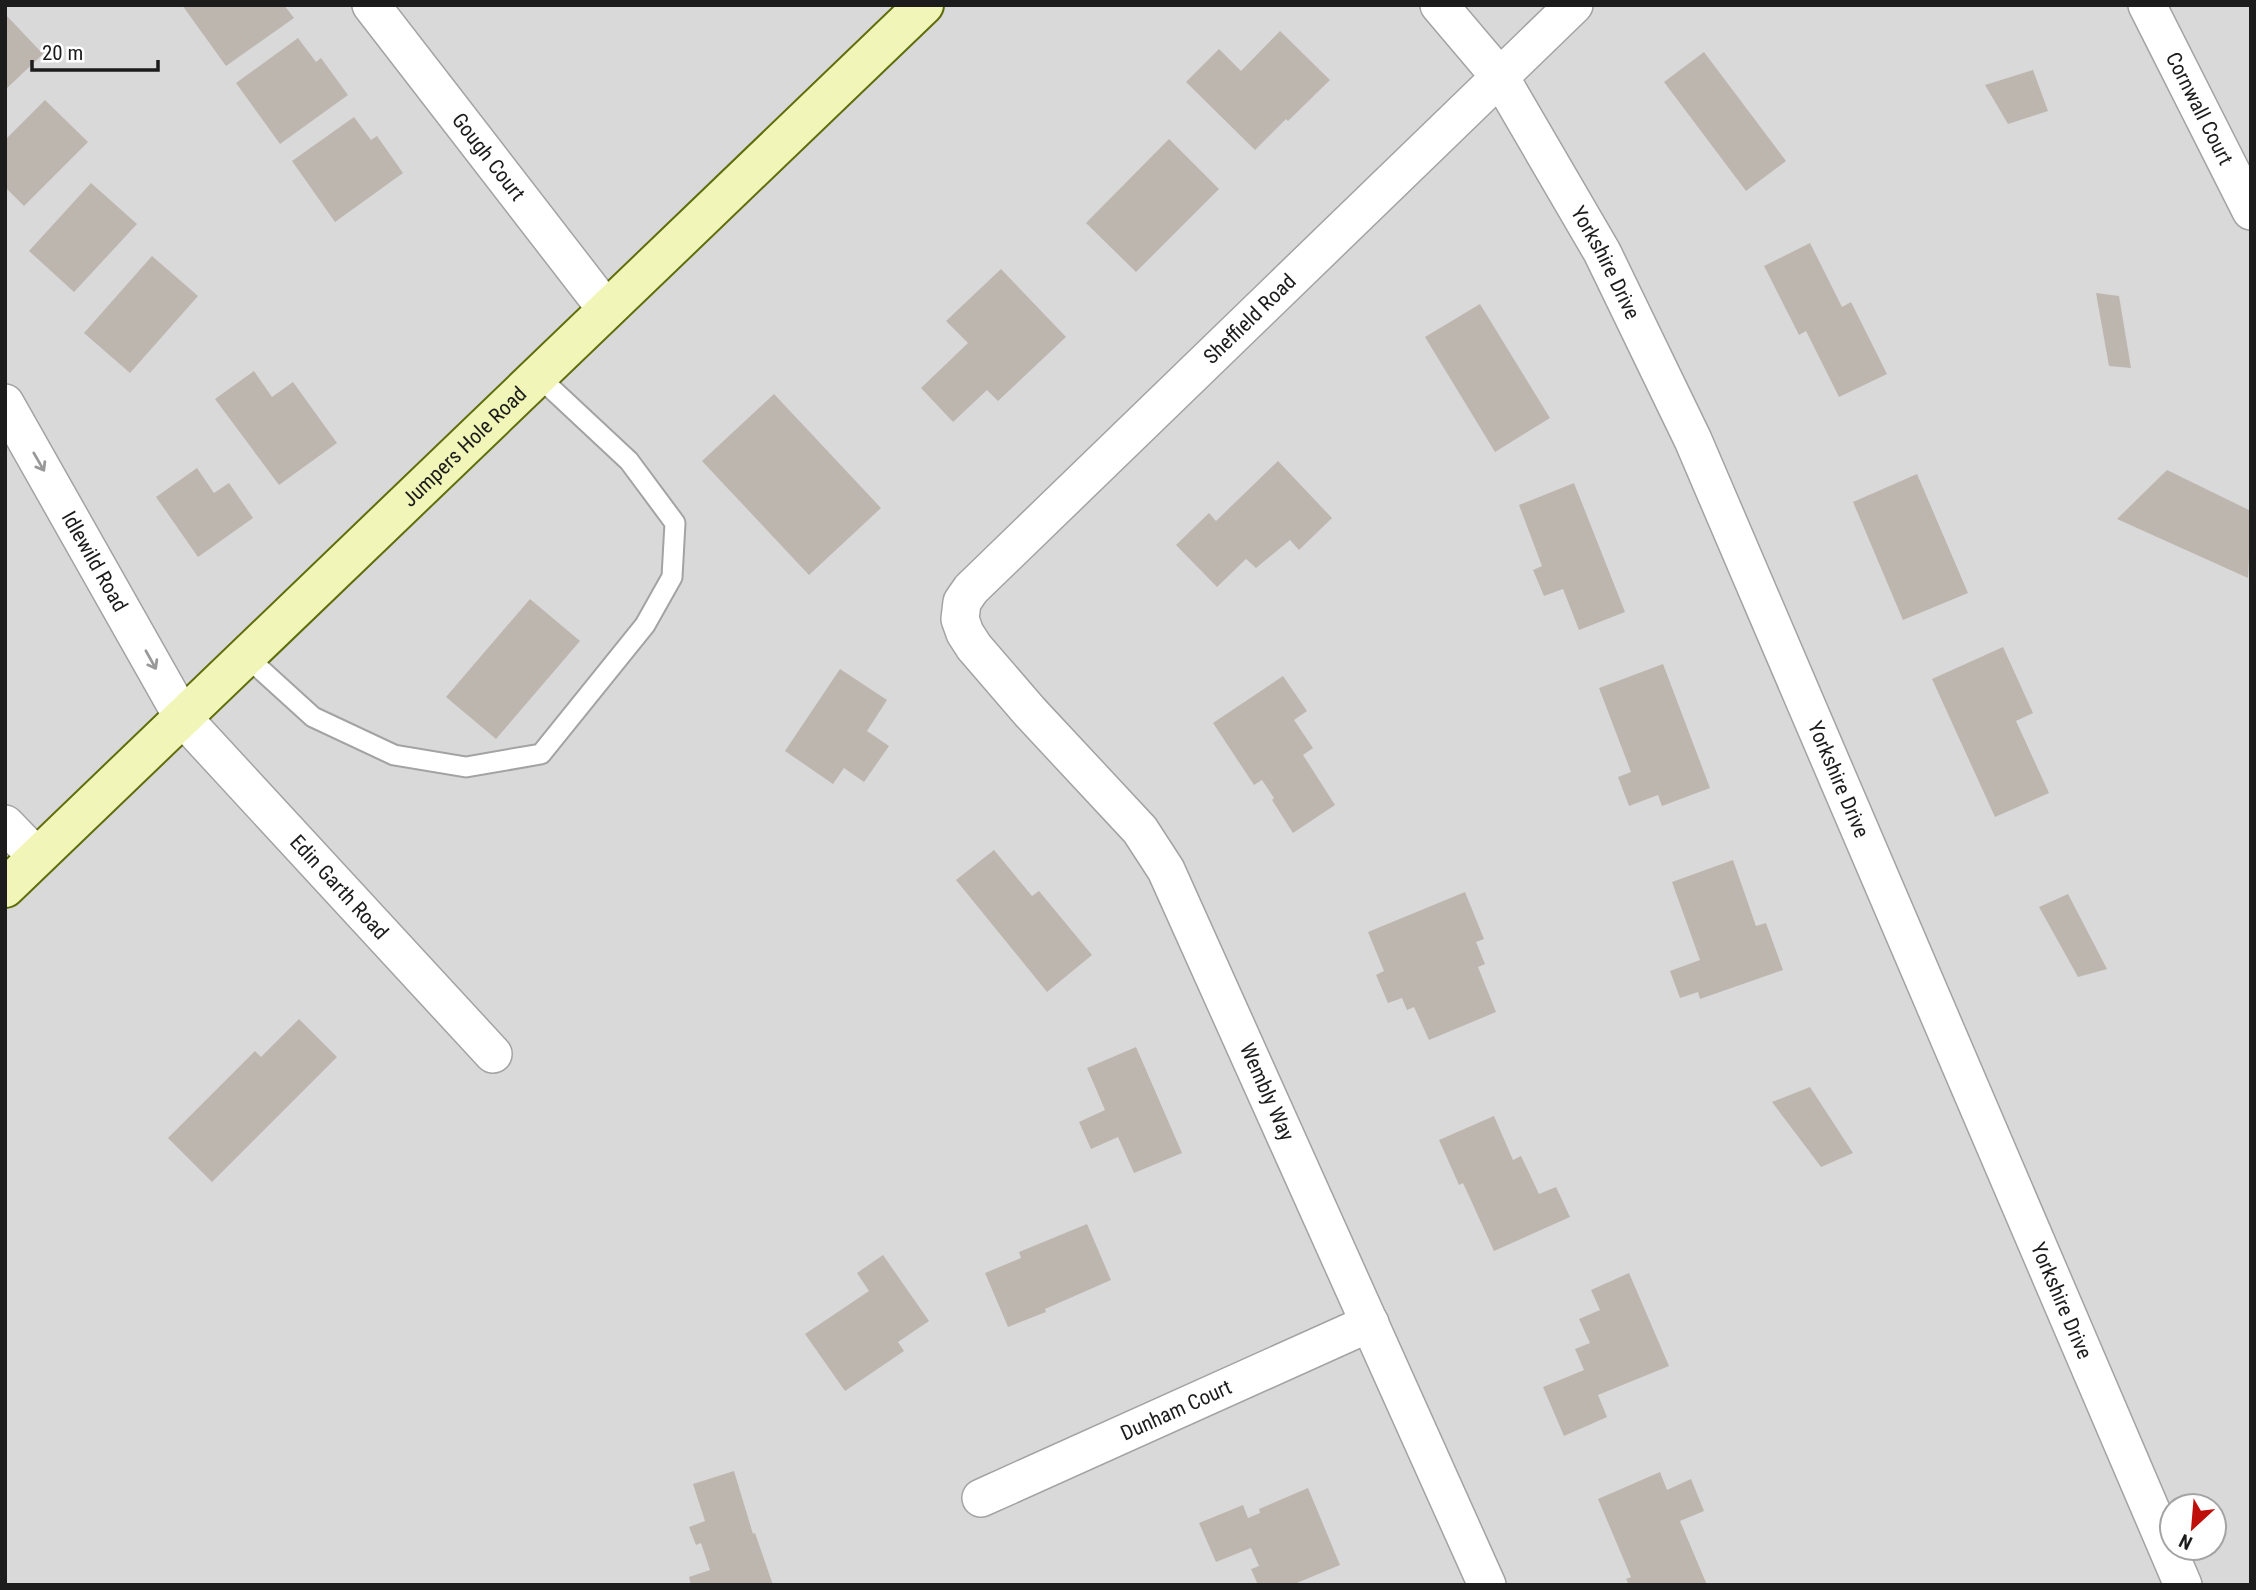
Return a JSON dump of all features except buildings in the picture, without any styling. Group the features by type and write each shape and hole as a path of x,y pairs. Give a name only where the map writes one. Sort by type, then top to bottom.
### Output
{"main road":[{"name":"Jumpers Hole Road","path":"5,888 925,5"}],"street":[{"name":"Gough Court","path":"371,5 606,309"},
{"name":"Yorkshire Drive","path":"1439,5 1500,77 1602,252 1693,440 2183,1585"},
{"name":"Sheffield Road","path":"974,647 960,619 962,602 971,589 1574,5"},
{"name":"Cornwall Court","path":"2147,5 2251,211"},
{"name":"Idlewild Road","path":"5,403 183,718"},
{"name":"Wembly Way","path":"974,647 1030,712 1140,830 1167,870 1487,1585"},
{"name":"Edin Garth Road","path":"183,718 493,1054"},
{"path":"5,824 37,857"},
{"name":"Dunham Court","path":"981,1498 1370,1323"}],"lane":[{"path":"247,657 313,717 394,755 466,767 541,754 646,625 672,577 675,523 629,461 538,376"}],"shaded area":[{"path":"5,5 2251,5 2251,1585 5,1585"}]}
